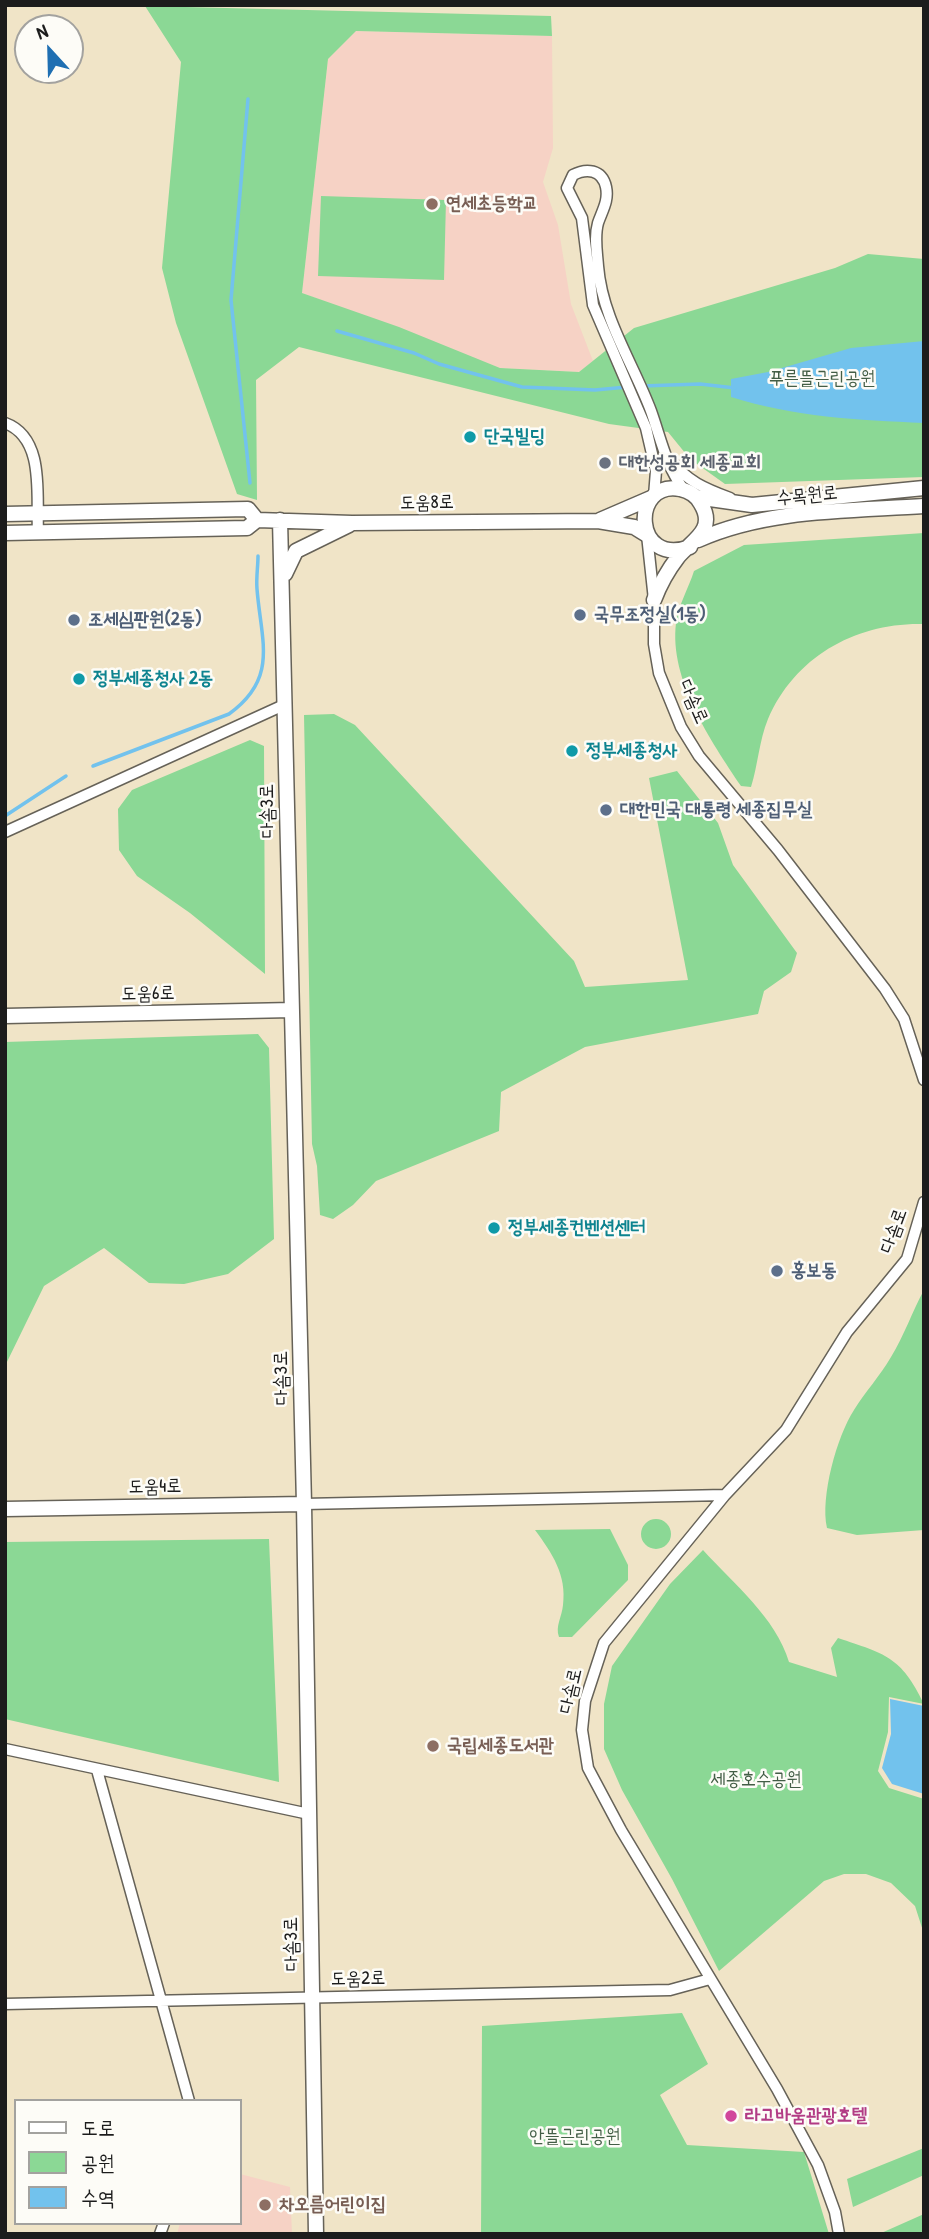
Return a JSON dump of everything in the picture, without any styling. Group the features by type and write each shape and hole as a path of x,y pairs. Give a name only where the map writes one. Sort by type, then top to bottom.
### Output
{"street":[{"name":"다솜로","path":"663,448 652,413 605,307 596,243 597,224 606,205 606,188 602,177 594,171 582,171 573,175 567,188 582,218 593,305 638,410 656,471 654,496 644,514 654,600 654,644 659,673 681,727 699,755 779,849 885,989 904,1019 924,1080"},
{"path":"5,423 21,432 31,449 38,533"},
{"path":"647,535 662,548 671,551 694,543 706,522 705,512 673,477 663,448"},
{"name":"수목원로","path":"663,448 681,473 705,489 754,513"},
{"path":"654,496 674,488 690,494"},
{"name":"수목원로","path":"694,543 754,513 924,488"},
{"name":"수목원로","path":"690,494 754,513 924,506"},
{"name":"도움8로","path":"598,521 654,496"},
{"name":"도움8로","path":"5,514 248,509 257,520"},
{"path":"654,600 692,552 754,513"},
{"name":"도움8로","path":"5,533 247,528 257,520 280,520 352,523 598,521 634,527 647,535"},
{"name":"다솜3로","path":"280,520 304,1504 316,2234"},
{"path":"283,582 287,564 296,551 352,523"},
{"name":"다솜로","path":"654,600 669,569 694,543"},
{"path":"5,832 286,704"},
{"name":"도움6로","path":"5,1017 292,1010"},
{"name":"다솜로","path":"839,2234 835,2212 818,2165 777,2089 621,1830 589,1768 583,1730 585,1701 604,1643 725,1495 786,1430 847,1332 907,1259 924,1202"},
{"path":"304,1504 725,1495"},
{"name":"도움4로","path":"5,1509 304,1504"},
{"path":"5,1749 309,1814"},
{"path":"97,1770 188,2099"},
{"name":"도움2로","path":"5,2004 670,1990 710,1979"}],"shaded area":[{"name":"연세초등학교","path":"356,31 552,36 553,148 543,182 558,225 571,304 593,361 579,372 500,368 302,293 328,59"},
{"name":"차오름어린이집","path":"242,2175 290,2187 292,2234 177,2234 179,2225 242,2225"}],"green space":[{"name":"푸른뜰근린공원","path":"145,6 551,16 552,36 356,31 328,59 302,293 399,327 500,368 579,372 634,328 835,268 868,254 924,259 924,477 725,484 690,459 668,432 609,424 299,347 256,380 257,500 237,494 176,323 162,268 181,62"},
{"path":"321,196 446,200 444,280 318,276"},
{"path":"924,533 924,624 875,629 831,647 812,661 794,677 780,697 765,727 751,787 741,786 705,730 679,666 676,623 694,571 744,545"},
{"path":"334,714 355,725 574,961 585,987 688,980 649,778 677,771 718,823 733,865 797,953 791,972 764,991 758,1014 585,1047 501,1092 499,1131 376,1181 353,1205 333,1219 320,1215 317,1166 312,1144 304,715"},
{"path":"250,740 264,746 265,974 190,913 137,876 119,850 118,809 132,790"},
{"path":"258,1034 269,1048 274,1239 228,1274 184,1284 149,1283 104,1248 44,1286 5,1366 5,1042"},
{"path":"924,1290 924,1530 857,1535 827,1528 825,1515 828,1484 842,1435 854,1410 896,1349"},
{"path":"656,1519 667,1523 671,1534 667,1545 656,1549 645,1545 641,1534 645,1523"},
{"path":"610,1529 628,1565 628,1580 572,1637 559,1637 563,1584 552,1556 535,1530"},
{"path":"269,1539 279,1782 5,1719 5,1542"},
{"name":"세종호수공원","path":"703,1550 764,1616 783,1646 789,1662 837,1677 831,1648 838,1638 890,1659 916,1688 924,1704 889,1697 888,1732 878,1771 889,1788 924,1799 924,1934 915,1906 891,1883 866,1874 844,1874 824,1881 719,1971 622,1790 604,1749 604,1704 612,1666 670,1584"},
{"name":"안뜰근린공원","path":"682,2013 708,2064 660,2095 687,2145 804,2152 829,2234 481,2234 482,2026"},
{"path":"924,2148 924,2175 853,2207 847,2179"},
{"path":"924,2214 924,2234 879,2234"}],"water":[{"path":"924,341 924,423 802,413 731,397 731,379 768,372 851,348"},
{"path":"890,1699 924,1706 924,1794 892,1784 882,1768 891,1734"}],"waterway":[{"path":"248,99 231,300 250,483"},
{"path":"337,331 522,387 595,390 627,387"},
{"path":"642,386 700,384 735,388"},
{"path":"93,766 229,714 245,700 255,687 263,657 257,585 258,556"},
{"path":"5,816 66,776"}],"place":[{"name":"연세초등학교","path":"432,204"},
{"name":"단국빌딩","path":"470,437"},
{"name":"대한성공회 세종교회","path":"605,463"},
{"name":"국무조정실(1동)","path":"580,615"},
{"name":"조세심판원(2동)","path":"74,620"},
{"name":"정부세종청사 2동","path":"79,679"},
{"name":"정부세종청사","path":"572,751"},
{"name":"대한민국 대통령 세종집무실","path":"606,810"},
{"name":"정부세종컨벤션센터","path":"494,1228"},
{"name":"홍보동","path":"777,1271"},
{"name":"국립세종도서관","path":"433,1746"},
{"name":"라고바움관광호텔","path":"731,2116"},
{"name":"차오름어린이집","path":"265,2205"}]}
